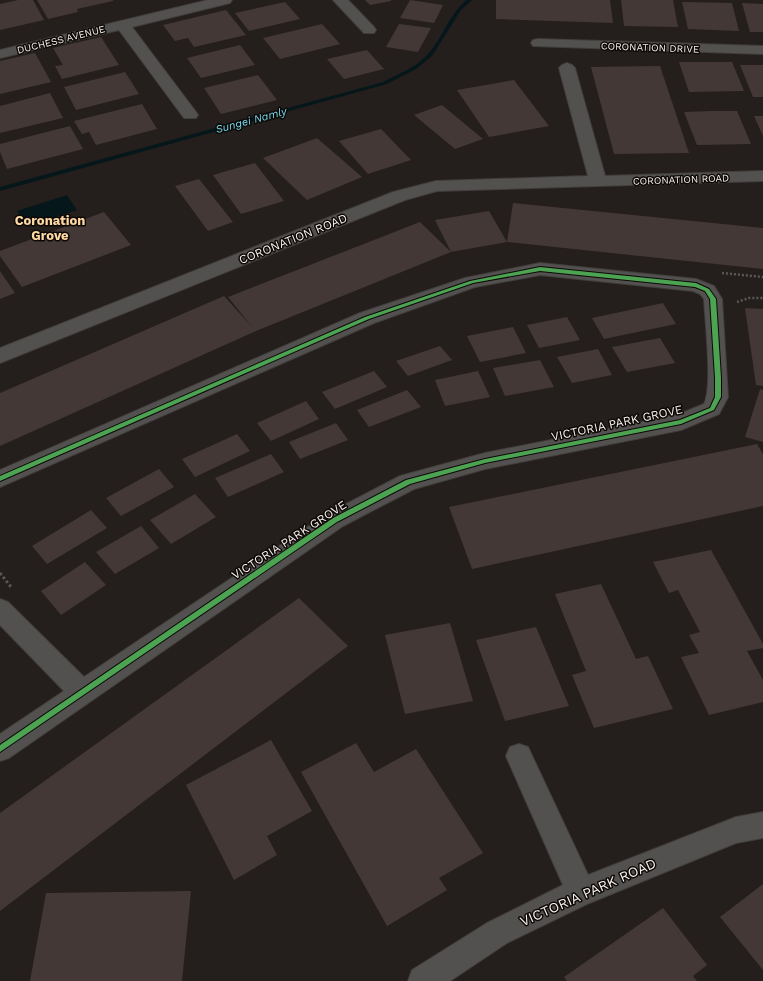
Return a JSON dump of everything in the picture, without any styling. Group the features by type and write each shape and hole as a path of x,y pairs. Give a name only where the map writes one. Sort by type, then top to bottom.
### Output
{"street":[{"name":"DUCHESS AVENUE","path":"0,54 225,0"},
{"path":"340,0 369,30"},
{"name":"DUCHESS AVENUE","path":"123,25 190,115"},
{"name":"CORONATION DRIVE","path":"538,43 763,50"},
{"path":"567,68 598,181"},
{"name":"CORONATION ROAD","path":"0,356 399,196 436,186 763,176"},
{"name":"VICTORIA PARK GROVE","path":"0,478 367,318 472,282 540,269 696,285 707,290 713,299 718,397 712,409 681,422 485,462 408,482 335,520 0,749"},
{"path":"0,609 82,692"},
{"path":"518,756 578,886 578,893"},
{"name":"VICTORIA PARK ROAD","path":"423,981 497,933 578,893 736,830 763,826"}],"path":[{"path":"735,304 738,300 763,298"}],"shaded area":[{"path":"67,195 77,210 28,226 17,211"}],"building":[{"path":"18,0 33,0 44,20 0,30 0,4"},
{"path":"37,0 113,1 77,9 78,12 48,19"},
{"path":"365,0 391,0 391,1 370,5"},
{"path":"410,0 443,5 434,23 400,18"},
{"path":"496,0 610,0 613,23 496,19"},
{"path":"621,0 673,0 678,27 624,26"},
{"path":"285,2 300,19 249,31 235,13"},
{"path":"682,2 732,3 739,31 688,29"},
{"path":"742,3 763,4 763,32 750,32"},
{"path":"226,10 246,35 194,47 188,38 175,41 163,25"},
{"path":"322,24 340,44 280,59 263,38"},
{"path":"399,24 431,28 418,52 386,47"},
{"path":"101,37 119,65 62,79 55,66 63,65 53,48"},
{"path":"240,45 255,65 201,78 187,58"},
{"path":"367,50 384,69 344,79 327,59"},
{"path":"35,53 51,82 0,94 0,61"},
{"path":"679,62 732,62 744,91 689,92"},
{"path":"740,65 763,65 763,97 753,97"},
{"path":"660,66 689,153 614,154 591,67"},
{"path":"125,72 139,94 76,110 64,87"},
{"path":"258,75 277,100 221,114 204,88"},
{"path":"514,80 549,126 489,137 457,90"},
{"path":"50,93 63,118 0,133 0,106"},
{"path":"142,104 157,129 96,145 89,132 82,134 74,121"},
{"path":"442,105 483,139 455,149 414,115"},
{"path":"737,111 751,144 697,145 684,112"},
{"path":"754,116 763,116 763,136"},
{"path":"70,126 83,149 7,169 0,152 0,144"},
{"path":"381,129 411,160 368,174 339,141"},
{"path":"317,138 362,177 307,200 263,158"},
{"path":"255,163 284,201 241,214 213,175"},
{"path":"199,179 233,222 208,231 175,186"},
{"path":"513,203 763,228 763,269 507,242"},
{"path":"489,211 507,242 451,252 435,220"},
{"name":"Coronation Grove","path":"104,212 131,245 22,287 0,256 0,251"},
{"path":"420,222 451,252 256,331 0,446 0,393 224,296 252,327 228,297"},
{"name":"Coronation Grove","path":"0,271 15,293 0,299"},
{"path":"663,303 676,324 604,339 592,318"},
{"path":"745,308 763,309 763,386 756,385"},
{"path":"567,317 580,340 539,348 527,325"},
{"path":"513,327 526,353 480,362 467,336"},
{"path":"660,338 675,363 627,372 612,347"},
{"path":"440,346 452,360 408,376 396,361"},
{"path":"598,349 612,375 572,383 557,357"},
{"path":"540,360 554,387 505,396 493,368"},
{"path":"374,371 387,387 335,409 322,392"},
{"path":"478,371 490,397 445,406 435,380"},
{"path":"760,389 763,390 763,442 745,437"},
{"path":"407,390 421,407 369,427 357,410"},
{"path":"306,401 319,419 271,441 257,423"},
{"path":"336,423 348,440 300,459 289,442"},
{"path":"237,434 250,451 195,477 182,459"},
{"path":"757,444 763,454 763,506 472,569 449,507"},
{"path":"271,454 284,472 228,497 215,478"},
{"path":"159,469 174,487 121,516 106,498"},
{"path":"195,494 216,517 171,544 150,520"},
{"path":"91,510 107,528 47,564 32,546"},
{"path":"141,526 159,548 115,574 96,552"},
{"path":"711,550 763,644 763,648 747,651 763,680 763,702 709,715 681,657 699,653 689,635 700,632 678,590 669,593 653,562"},
{"path":"85,562 106,585 61,615 41,591"},
{"path":"601,584 636,659 648,656 673,709 594,728 572,675 586,671 555,594"},
{"path":"299,598 348,646 0,911 0,813"},
{"path":"450,623 473,701 405,714 385,635"},
{"path":"536,627 569,706 505,721 476,640"},
{"path":"271,740 312,811 267,836 277,855 234,880 186,785"},
{"path":"356,743 374,772 416,749 483,853 439,878 447,890 387,926 301,772"},
{"path":"763,884 763,970 720,917"},
{"path":"191,891 182,981 30,981 46,893"},
{"path":"663,908 707,965 693,976 697,981 567,981 564,977"}],"waterway":[{"name":"Sungei Namly","path":"0,189 385,83 414,68 430,55 459,9 469,0"}],"cycle path":[{"path":"0,479 367,318 472,282 540,269 696,285 707,290 713,299 718,397 712,409 681,422 485,461 408,482 335,520 0,749"}],"district":[{"name":"Coronation Grove","path":"50,228"}]}
